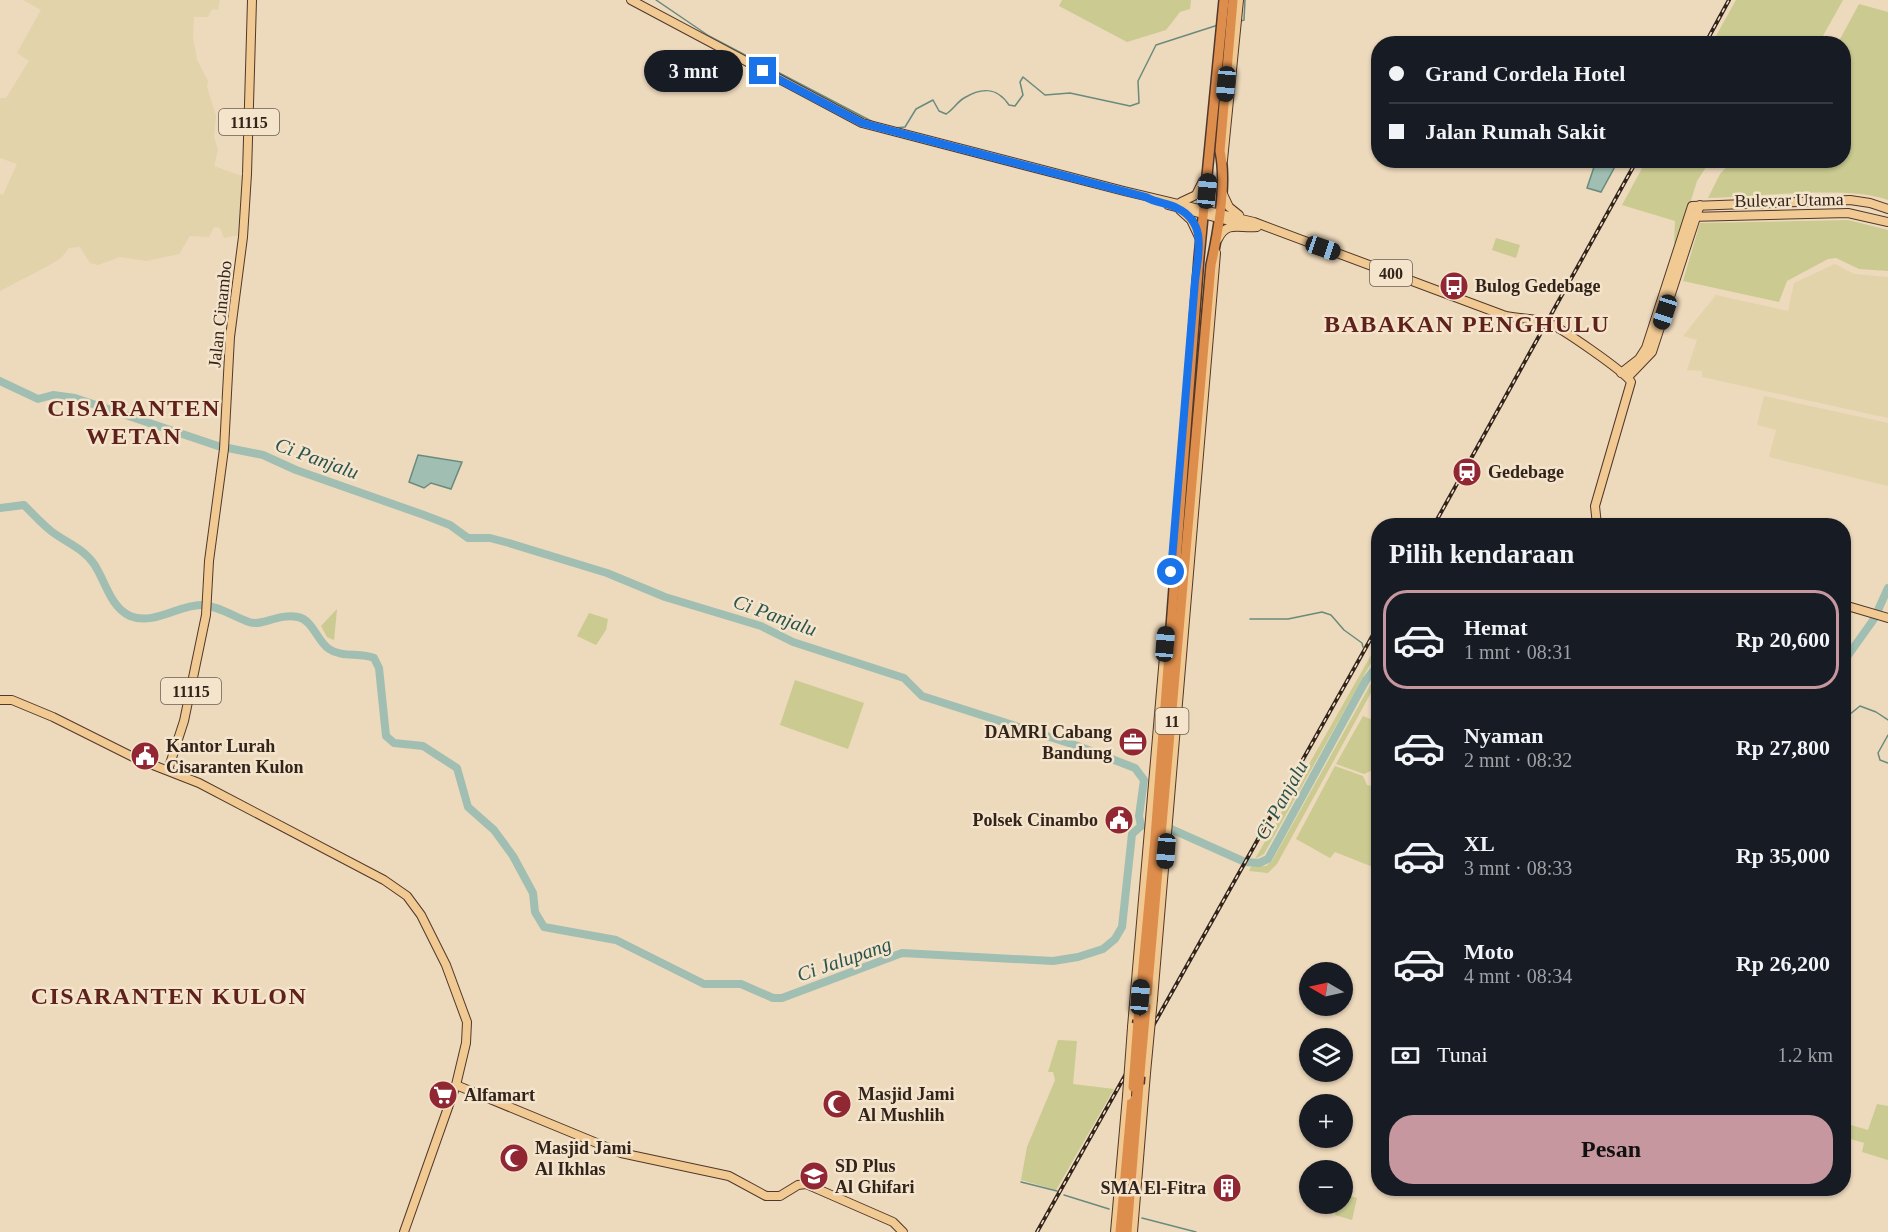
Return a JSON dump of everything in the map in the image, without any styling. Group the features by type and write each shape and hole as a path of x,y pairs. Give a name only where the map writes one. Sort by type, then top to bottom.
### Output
{"highway":[{"name":"11","path":"1224,0 1230,15"},
{"name":"11","path":"1190,451 1199,258 1219,60 1222,39 1233,0"},
{"name":"11","path":"1120,1232 1128,1141 1146,1007 1159,836 1167,671 1181,559 1190,451 1211,266 1216,244 1222,161 1220,151 1222,39"},
{"path":"1212,77 1219,60"},
{"name":"11","path":"1160,817 1180,626 1181,559"},
{"path":"1180,626 1183,637"},
{"path":"1162,682 1167,671"},
{"name":"11","path":"1127,1232 1136,1085 1135,1023 1159,836"},
{"path":"1122,1155 1128,1141"}],"main road":[{"name":"Jalan Cinambo","path":"168,770 184,721 206,611 209,561 225,445 230,337 242,244 247,174 252,0"},
{"path":"630,0 862,123 1174,204 1205,208 1218,215 1259,226"},
{"path":"1220,0 1230,15"},
{"path":"1222,161 1230,15 1239,0"},
{"path":"1205,208 1203,181 1212,77 1222,39"},
{"path":"1174,204 1193,197 1203,181"},
{"path":"1221,185 1224,199 1232,210 1259,226"},
{"path":"1827,213 1828,200"},
{"name":"Bulevar Utama","path":"1888,209 1870,202 1828,200 1696,205 1692,217 1827,213 1867,215 1888,222"},
{"path":"1174,204 1188,216 1201,241"},
{"path":"1596,518 1594,506 1631,387 1625,375 1652,352 1662,311 1692,217"},
{"path":"1216,244 1222,232 1228,227 1259,226"},
{"name":"400","path":"1259,226 1503,315 1550,324 1585,345 1625,375"},
{"path":"1160,817 1183,637 1181,559 1190,451"},
{"path":"1160,817 1158,726 1162,682 1181,559 1190,451"},
{"path":"1851,607 1888,618"},
{"path":"0,700 12,700 53,717 135,758 222,794 384,880 407,896 431,933 465,1015 466,1043 456,1086 404,1232"},
{"path":"1132,1232 1153,999 1159,836"},
{"path":"1115,1232 1126,1096 1135,1023"},
{"path":"456,1086 621,1153 729,1176 766,1196 780,1196 798,1185 806,1184 893,1222 903,1232"}],"shaded area":[{"path":"23,0 220,0 218,10 212,9 208,17 194,17 193,37 197,60 208,81 207,87 216,116 214,137 218,150 214,166 242,176 240,235 224,238 220,228 214,227 209,237 190,236 179,254 146,261 120,257 98,265 90,263 80,247 69,248 61,258 0,291 0,194 3,195 17,164 0,158 0,98 6,98 29,61 17,53 41,10"},
{"path":"1594,168 1614,168 1601,192 1587,188"},
{"path":"1835,264 1854,274 1888,277 1888,418 1702,377 1702,371 1687,370 1697,340 1683,336 1716,295 1788,311 1794,283"},
{"path":"1764,396 1888,423 1888,486 1769,457 1776,430 1757,425"},
{"path":"418,455 462,462 451,489 431,483 424,488 409,482"}],"green space":[{"path":"1062,0 1191,0 1190,9 1180,12 1166,30 1127,42 1059,6"},
{"path":"1736,0 1843,0 1823,36 1716,36"},
{"path":"1859,4 1888,12 1888,200 1849,193 1708,198 1726,168 1851,168 1851,36 1842,36"},
{"path":"1642,168 1705,168 1697,181 1677,244 1674,243 1675,221 1622,205"},
{"path":"1848,220 1888,230 1888,271 1859,269 1836,258 1828,259 1787,281 1779,302 1683,281 1700,223"},
{"path":"1496,238 1520,245 1516,258 1492,250"},
{"path":"337,609 334,640 327,637 321,626"},
{"path":"589,613 608,619 606,630 596,645 577,636"},
{"path":"1371,655 1371,663 1264,854 1255,859"},
{"path":"795,680 864,703 848,749 780,725"},
{"path":"1371,684 1371,693 1277,864 1268,873 1249,871 1252,865 1266,866 1272,861"},
{"path":"1363,716 1371,719 1371,771 1364,774 1336,764"},
{"path":"1335,766 1363,776 1367,785 1371,786 1371,866 1335,852 1330,858 1296,839"},
{"path":"1058,1040 1077,1041 1073,1084 1114,1089 1056,1190 1021,1180 1027,1147 1055,1080 1053,1072 1048,1072"},
{"path":"1877,1104 1888,1106 1888,1160 1862,1152 1864,1143 1851,1139 1851,1125 1868,1130"},
{"path":"1353,1197 1357,1198 1352,1220 1335,1215 1353,1214"}],"waterway":[{"path":"656,0 709,36 875,123"},
{"path":"1241,21 1244,20 1245,0"},
{"path":"894,128 905,127 916,109 933,100 939,111 946,114 964,98 977,92 989,91 999,95 1009,105 1015,106 1023,95 1020,82 1023,77 1045,95 1070,93 1130,106 1139,103 1138,81 1156,45 1218,25"},
{"name":"Ci Panjalu","path":"0,381 38,399 53,395 75,398 218,446 263,455 296,470 450,525 468,538 490,538 509,543 607,573 665,597 761,626 793,642 904,678 922,696 1078,746 1135,768 1144,780 1139,816 1141,826"},
{"name":"Ci Jalupang","path":"0,508 24,505 51,531 90,558 117,606 130,616 158,617 202,605 214,607 254,623 290,616 298,617 307,622 321,641 334,652 374,658 379,668 386,736 394,743 423,746 457,768 468,807 494,830 513,856 533,893 535,912 544,927 616,940 704,984 741,984 773,998 782,998 902,953 1053,961 1078,957 1103,949 1115,939 1122,927 1132,834 1141,826"},
{"path":"1851,651 1874,619 1888,588"},
{"path":"1250,619 1288,619 1322,612 1331,615 1344,630 1362,643 1363,647"},
{"name":"Ci Panjalu","path":"1162,825 1245,862 1259,863 1268,859 1371,674"},
{"name":"Ci Panjalu","path":"1851,713 1860,706 1888,720"},
{"name":"Ci Panjalu","path":"1888,735 1878,753 1880,760 1888,763"},
{"path":"1021,1182 1057,1191"},
{"path":"1064,1195 1109,1209"},
{"path":"1142,1218 1196,1232"}],"railway":[{"path":"1709,36 1729,0"},
{"path":"1438,518 1633,168"},
{"path":"1037,1232 1371,638"}],"place":[{"name":"Bulog Gedebage","path":"1454,286"},
{"name":"Gedebage","path":"1467,472"},
{"name":"DAMRI Cabang Bandung","path":"1133,742"},
{"name":"Kantor Lurah Cisaranten Kulon","path":"145,756"},
{"name":"Polsek Cinambo","path":"1119,820"},
{"name":"Alfamart","path":"443,1095"},
{"name":"Masjid Jami Al Mushlih","path":"837,1104"},
{"name":"Masjid Jami Al Ikhlas","path":"514,1158"},
{"name":"SD Plus Al Ghifari","path":"814,1176"},
{"name":"SMA El-Fitra","path":"1227,1188"}],"district":[{"name":"BABAKAN PENGHULU","path":"1467,324"},
{"name":"CISARANTEN WETAN","path":"134,422"},
{"name":"CISARANTEN KULON","path":"169,996"}],"route":[{"path":"763,71 849,118 875,128 1146,197 1184,212 1191,220 1201,241 1195,281 1171,572"}]}
